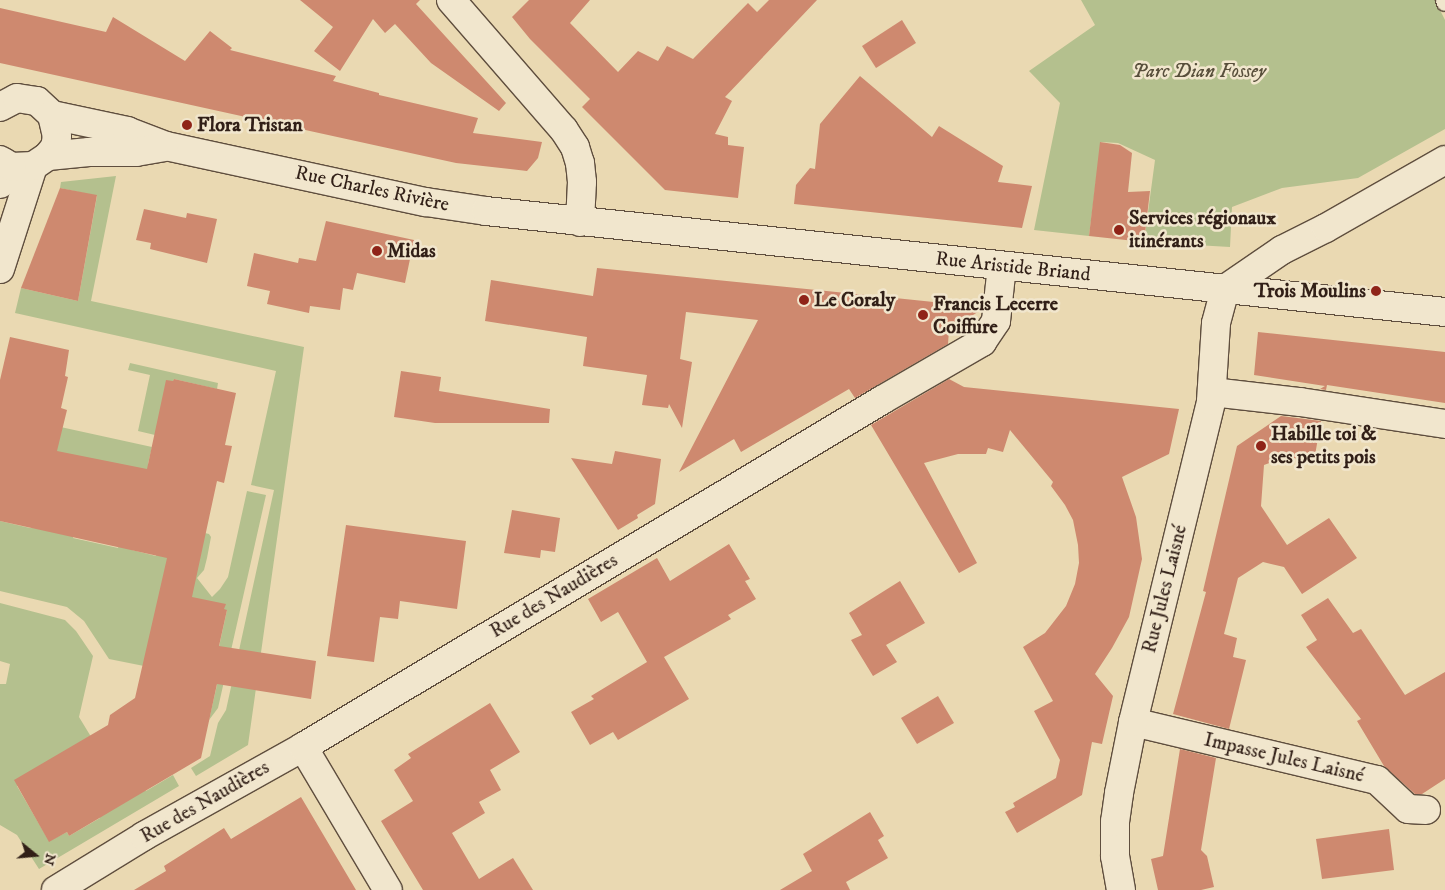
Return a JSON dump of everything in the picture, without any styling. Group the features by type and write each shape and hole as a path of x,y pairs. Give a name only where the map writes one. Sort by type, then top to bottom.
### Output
{"street":[{"path":"451,0 564,130 575,147 580,163 582,182 580,222"},
{"name":"Rue Charles Rivière","path":"2,103 27,98 46,106 52,115 127,131 166,146 426,202 580,222"},
{"path":"0,269 41,161 54,147 57,136 52,115"},
{"name":"Rue Charles Rivière","path":"1,169 89,152 136,152 166,146"},
{"path":"1225,288 1282,250 1326,228 1445,160"},
{"name":"Rue Aristide Briand","path":"580,222 1445,312"},
{"name":"Rue des Naudières","path":"56,890 144,836 303,747 982,342 996,321 1002,266"},
{"name":"Rue Jules Laisné","path":"1120,890 1115,856 1115,822 1118,793 1132,722 1212,392 1216,323 1225,288"},
{"path":"1212,392 1300,402 1445,424"},
{"name":"Impasse Jules Laisné","path":"1132,722 1377,780 1408,809 1426,810"},
{"path":"303,747 388,890"}],"green space":[{"name":"Parc Dian Fossey","path":"1081,0 1435,0 1445,20 1445,129 1358,178 1282,188 1232,207 1230,247 1144,242 1155,160 1118,143 1101,142 1089,236 1034,230 1060,103 1029,71 1095,25"},
{"path":"116,176 91,301 304,347 248,745 196,776 191,768 210,756 218,723 226,710 274,490 251,485 276,371 15,313 21,288 78,301 97,196 60,188 61,182"},
{"path":"130,363 218,383 217,389 174,379 155,435 138,431 150,375 128,370"},
{"path":"56,426 152,447 148,464 155,465 151,479 48,464"},
{"path":"247,491 266,495 218,708 209,720 219,676 213,674 227,610 149,667 109,659 84,621 67,607 0,591 0,521 30,528 74,529 73,538 118,548 120,539 133,542 132,550 156,556 157,548 205,533 209,534 211,537 204,570 197,578 212,597 228,577"},
{"path":"0,603 65,620 76,631 93,656 79,717 93,740 17,786 49,841 67,832 69,836 100,818 98,813 142,787 146,791 173,775 179,786 39,869 17,835 0,825 0,684 6,684 10,664 0,661"}],"building":[{"path":"300,0 420,0 416,4 506,103 499,111 431,63 395,24 385,33 373,19 340,71 314,51 333,27"},
{"path":"529,0 590,0 570,23 618,72 638,51 658,61 667,46 693,59 748,3 757,12 769,0 817,0 725,97 732,101 715,134 728,137 728,145 744,147 738,198 665,190 582,107 590,99 530,39 512,17"},
{"path":"0,8 106,32 113,17 185,61 210,31 232,48 230,50 336,76 333,81 379,93 379,95 478,118 473,133 542,142 538,158 527,171 456,163 0,63"},
{"path":"902,20 916,43 876,68 862,46"},
{"path":"860,76 932,137 939,126 1003,166 998,182 1032,186 1022,228 794,204 796,185 810,168 815,169 820,124"},
{"path":"1100,142 1120,145 1132,153 1128,192 1150,191 1144,242 1089,236"},
{"path":"60,188 97,195 78,301 21,288"},
{"path":"144,209 186,218 187,213 217,219 207,263 150,249 151,243 136,240"},
{"path":"326,221 414,240 405,283 357,273 353,290 343,288 340,310 310,306 309,313 267,304 270,291 247,286 254,253 298,263 299,258 316,261"},
{"path":"597,268 982,307 981,310 949,330 948,344 855,398 849,389 741,452 734,439 679,472 758,320 686,312 680,359 692,362 682,428 669,404 668,408 642,405 647,375 583,366 587,337 485,321 491,280 593,296"},
{"path":"1258,332 1445,352 1445,403 1327,385 1326,390 1320,389 1325,386 1254,375"},
{"path":"10,337 69,350 65,376 68,377 61,408 67,410 57,451 147,469 166,380 173,381 174,379 236,393 225,445 232,446 224,483 217,481 192,597 226,604 224,609 227,610 219,646 316,661 311,699 217,684 201,758 69,836 67,832 49,842 14,780 108,725 110,715 135,698 167,558 0,521 0,380"},
{"path":"401,371 441,377 439,391 550,409 549,423 435,423 394,417"},
{"path":"949,379 964,387 1179,409 1169,454 1122,477 1136,517 1142,559 1129,617 1095,674 1113,696 1102,744 1092,742 1082,795 1017,833 1005,812 1015,807 1013,803 1056,778 1060,760 1034,711 1053,701 1023,647 1045,633 1066,606 1075,584 1079,563 1078,545 1073,520 1051,486 1053,482 1010,430 1003,452 988,448 986,454 958,454 924,463 977,563 959,573 871,425"},
{"path":"1281,416 1321,421 1314,461 1286,457 1264,465 1261,506 1287,545 1329,518 1357,558 1302,594 1284,567 1263,562 1238,578 1224,634 1237,638 1233,657 1246,660 1229,729 1173,714 1206,592 1203,591 1237,446"},
{"path":"615,451 661,459 655,504 637,515 638,518 618,530 571,458 612,464"},
{"path":"512,510 560,518 555,552 541,550 540,558 504,553"},
{"path":"346,525 466,541 457,609 400,601 398,619 380,617 374,662 327,656"},
{"path":"729,544 750,579 745,581 756,599 728,615 731,619 664,657 689,699 618,740 613,732 590,745 571,712 594,699 591,696 647,662 618,612 601,622 588,599 657,558 670,581"},
{"path":"900,581 925,623 886,645 897,662 873,676 851,640 862,635 849,613"},
{"path":"1328,598 1353,633 1361,629 1405,695 1445,672 1445,779 1422,794 1415,794 1384,766 1357,721 1361,719 1306,647 1317,640 1301,615"},
{"path":"938,696 954,723 917,744 901,718"},
{"path":"490,703 520,752 490,770 501,790 479,802 485,813 452,833 479,879 513,858 533,890 423,890 381,821 413,801 394,770 411,758 408,754"},
{"path":"1180,749 1216,758 1201,850 1207,856 1214,887 1201,890 1158,890 1151,859 1163,856"},
{"path":"301,797 356,890 134,890 166,871 164,866 224,828 231,839"},
{"path":"870,812 884,836 878,840 888,858 846,882 850,890 780,890 812,871 803,854"},
{"path":"1389,829 1394,870 1322,879 1316,839"}],"place":[{"name":"Flora Tristan","path":"187,125"},
{"name":"Services régionaux itinérants","path":"1119,230"},
{"name":"Midas","path":"377,251"},
{"name":"Trois Moulins","path":"1376,291"},
{"name":"Le Coraly","path":"804,300"},
{"name":"Francis Lecerre Coiffure","path":"923,315"},
{"name":"Habille toi & ses petits pois","path":"1261,446"}]}
